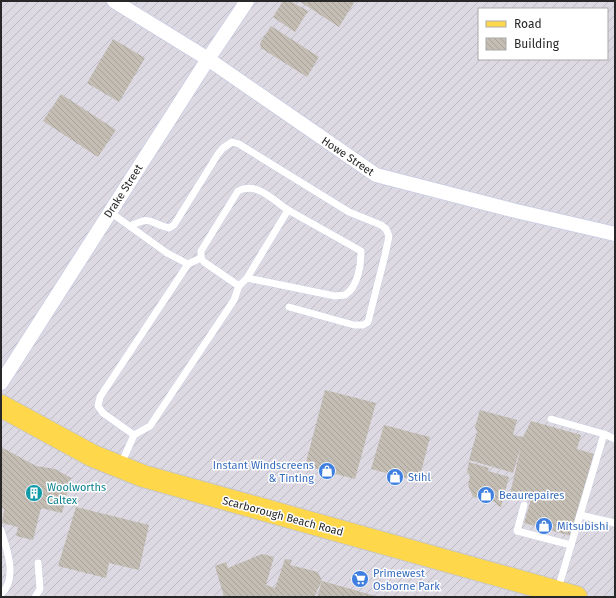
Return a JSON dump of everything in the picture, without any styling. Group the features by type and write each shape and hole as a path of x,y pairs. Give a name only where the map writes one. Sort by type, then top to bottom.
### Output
{"main road":[{"name":"Scarborough Beach Road","path":"1,406 93,456 120,468 252,508 566,594"}],"street":[{"name":"Howe Street","path":"114,1 208,59 376,175 516,211 615,234"},
{"name":"Drake Street","path":"1,383 208,59 247,1"}],"lane":[{"path":"130,226 142,220 150,220 169,228 174,225 222,148 232,142 240,144 349,212 381,225 386,229 389,236 368,322 363,325 354,325 289,307"},
{"path":"239,286 204,262 201,258 201,251 238,191 250,187 260,190 288,210 361,251 361,260 355,284 345,295 335,296 247,278"},
{"path":"120,468 134,435 150,426 234,300 239,286 247,278 288,210"},
{"path":"110,212 167,253 188,264"},
{"path":"134,435 103,414 98,406 100,397 188,264 201,258"},
{"path":"551,419 604,434 615,439"},
{"path":"566,594 571,545 604,434"},
{"path":"524,505 517,531 571,545"},
{"path":"580,515 615,523"},
{"path":"1,530 4,554 11,575 7,589 3,594"},
{"path":"35,597 40,589 38,563"}],"shaded area":[{"path":"1,1 615,1 615,597 1,597"}],"building":[{"path":"283,1 290,1 308,11 295,32 273,17"},
{"path":"299,1 355,1 339,27"},
{"path":"271,26 319,57 307,77 261,48 260,43"},
{"path":"113,39 145,58 119,102 87,83"},
{"path":"61,94 116,130 98,157 43,121"},
{"path":"325,390 376,403 355,479 305,466"},
{"path":"480,410 517,420 513,435 523,437 531,421 581,435 577,449 594,454 571,536 524,523 531,499 510,494 521,446 513,473 469,460 477,432 475,427"},
{"path":"384,425 430,437 421,472 406,478 371,469"},
{"name":"Woolworths Caltex","path":"1,447 36,466 55,469 71,478 62,513 41,508 33,540 16,536 18,527 2,523 4,509 1,508"},
{"path":"469,462 489,468 488,471 509,477 501,507 495,502 473,497 468,485 470,476 467,472"},
{"path":"76,507 149,525 139,570 109,563 106,578 58,566"},
{"path":"262,554 274,557 266,585 275,588 273,594 285,559 292,560 290,565 318,572 322,581 314,597 224,597 215,566 226,562 228,568"},
{"path":"322,581 379,597 317,597"}],"place":[{"name":"Instant Windscreens & Tinting","path":"327,471"},
{"name":"Stihl","path":"395,477"},
{"name":"Woolworths Caltex","path":"34,493"},
{"name":"Beaurepaires","path":"486,495"},
{"name":"Mitsubishi","path":"544,526"},
{"name":"Primewest Osborne Park","path":"360,579"}]}
